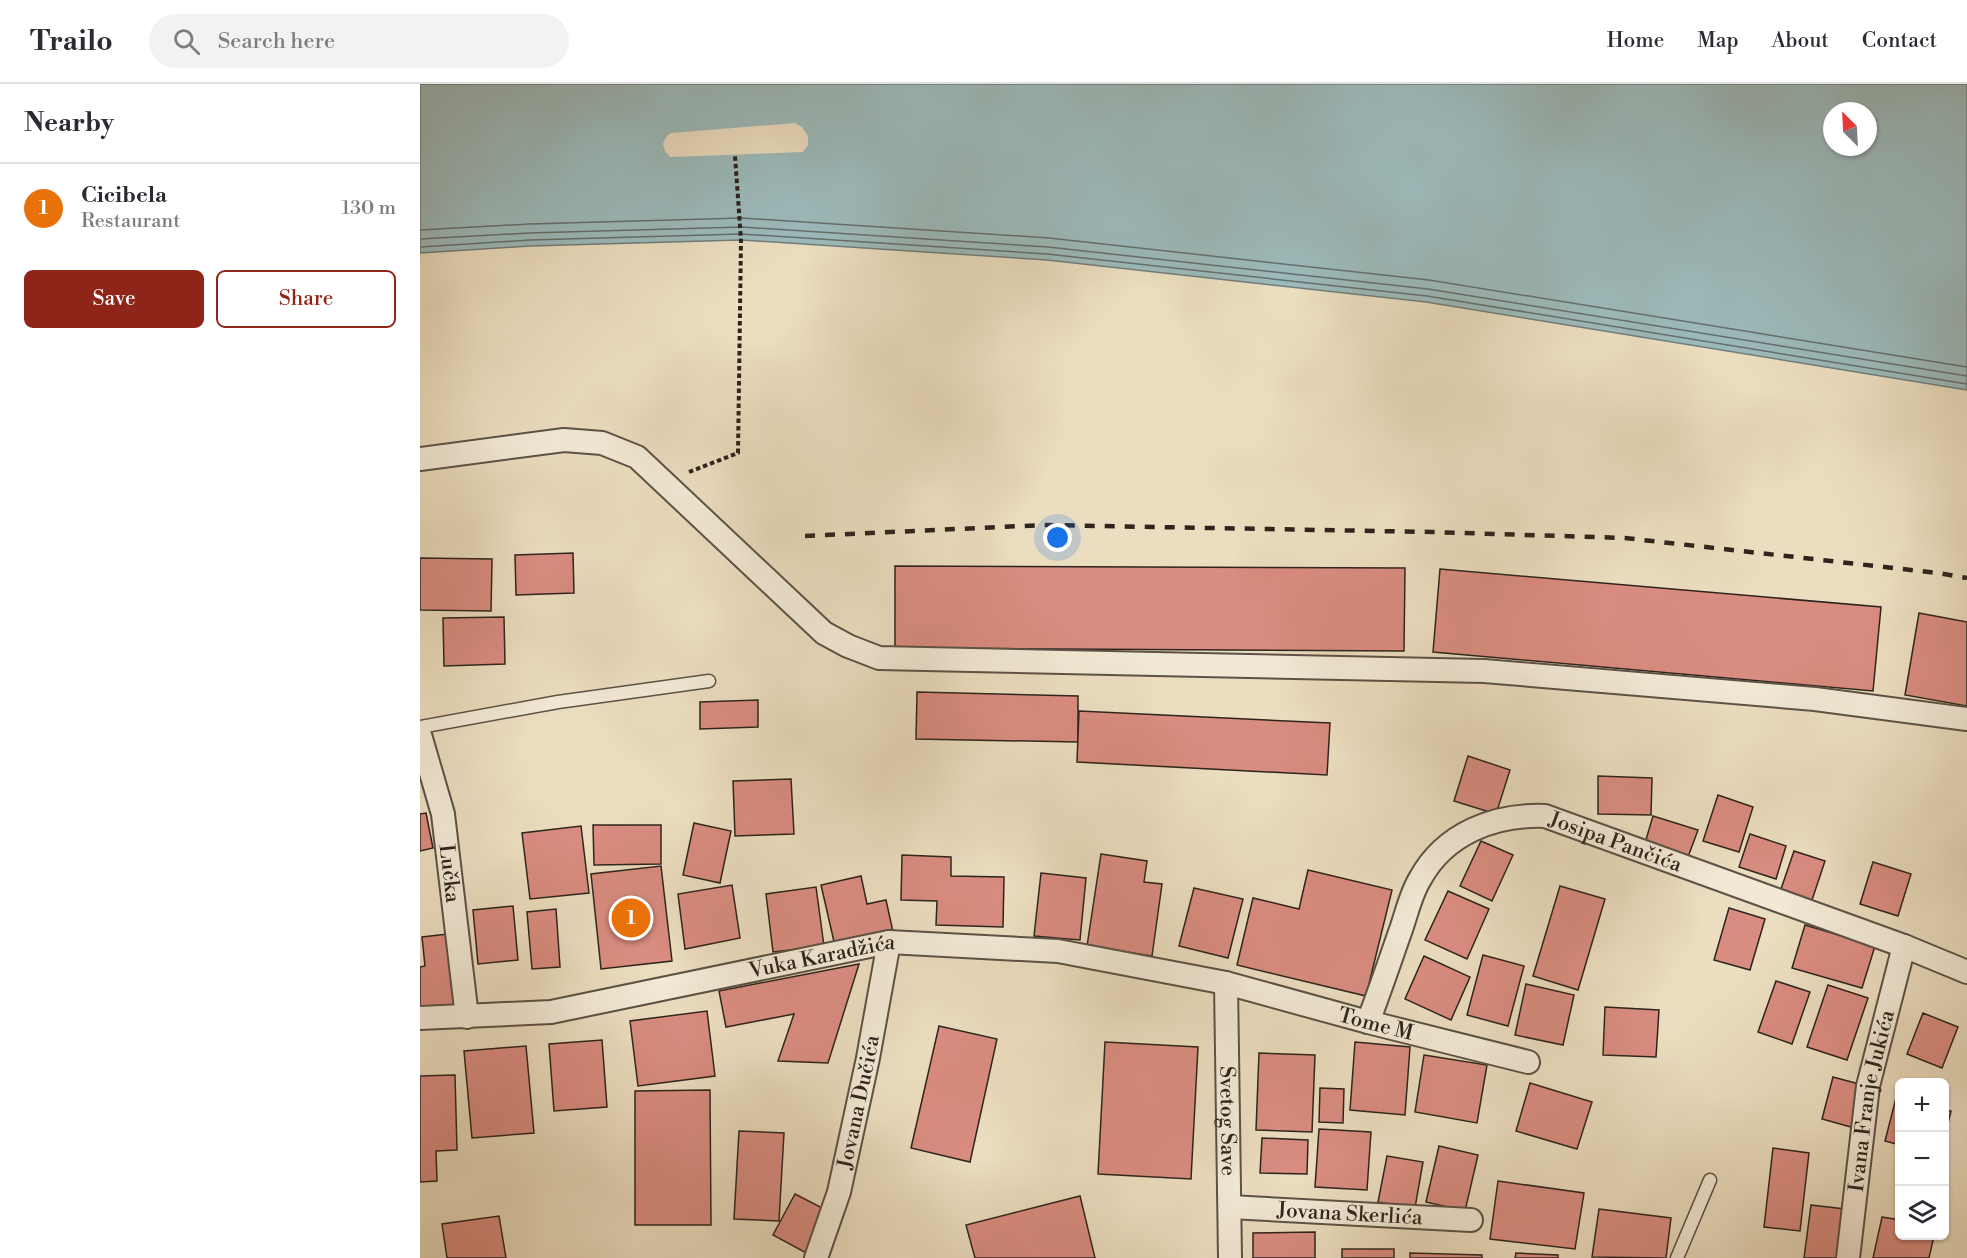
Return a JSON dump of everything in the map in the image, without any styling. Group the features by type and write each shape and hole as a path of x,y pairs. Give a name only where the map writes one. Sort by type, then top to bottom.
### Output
{"street":[{"path":"420,459 564,440 602,443 637,457 824,633 848,646 879,658 1484,671 1815,699 1967,719"},
{"name":"Lučka","path":"420,735 443,814 467,1017"},
{"name":"Josipa Pančića","path":"1368,1022 1419,879 1439,852 1466,832 1503,818 1525,815 1545,816 1904,946 1967,972"},
{"name":"Vuka Karadžića","path":"420,1018 551,1012 889,942 1058,951 1226,983"},
{"name":"Jovana Dučića","path":"816,1258 839,1192 868,1058 889,942"},
{"name":"Ivana Franje Jukića","path":"1848,1258 1868,1086 1904,946"},
{"name":"Tome M","path":"1226,983 1528,1062"},
{"name":"Svetog Save","path":"1226,983 1230,1258"},
{"name":"Jovana Skerlića","path":"1230,1207 1471,1220"}],"lane":[{"path":"420,727 558,702 709,681"},
{"path":"1677,1258 1710,1180"}],"path":[{"path":"663,482 738,453 741,240 735,156"}],"water":[{"path":"420,84 1967,84 1967,390 1426,302 1047,260 741,240 530,246 420,253"}],"pier":[{"path":"795,123 802,127 808,136 808,145 803,152 670,157 663,144 671,133"}],"building":[{"path":"573,553 574,593 516,595 515,555"},
{"path":"420,558 492,559 491,611 420,610"},
{"path":"895,566 1405,568 1404,651 895,648"},
{"path":"1440,569 1881,607 1873,691 1433,652"},
{"path":"1919,613 1967,622 1967,706 1905,695"},
{"path":"504,617 505,664 444,666 443,618"},
{"path":"917,692 1078,696 1078,742 916,739"},
{"path":"758,700 758,727 700,729 700,702"},
{"path":"1079,711 1330,723 1327,775 1077,762"},
{"path":"1468,756 1510,770 1496,814 1454,801"},
{"path":"1598,776 1652,778 1651,815 1598,814"},
{"path":"791,779 794,834 735,836 733,781"},
{"path":"1718,795 1753,807 1739,852 1703,841"},
{"path":"426,813 433,848 420,851 420,814"},
{"path":"1653,816 1698,830 1688,857 1645,843"},
{"path":"694,823 731,831 720,883 683,875"},
{"path":"593,825 661,825 661,864 594,865"},
{"path":"581,826 589,893 530,899 522,833"},
{"path":"1750,834 1786,846 1776,879 1739,867"},
{"path":"1481,841 1513,855 1492,901 1460,886"},
{"path":"1794,851 1825,861 1812,900 1781,889"},
{"path":"1101,854 1147,861 1144,882 1162,884 1152,956 1087,946"},
{"path":"902,855 951,857 951,876 1004,877 1003,927 936,925 937,901 901,900"},
{"path":"1873,862 1911,874 1898,916 1860,904"},
{"path":"661,866 672,961 601,969 591,874"},
{"path":"1308,870 1392,890 1366,996 1237,965 1253,898 1299,909"},
{"path":"1041,873 1086,878 1080,940 1034,936"},
{"path":"861,876 867,904 886,900 893,932 835,946 821,885"},
{"path":"732,885 740,938 685,949 678,894"},
{"path":"1560,886 1605,899 1578,990 1533,976"},
{"path":"816,887 824,946 773,952 766,894"},
{"path":"1194,888 1243,899 1228,958 1179,946"},
{"path":"1448,891 1489,909 1467,959 1425,940"},
{"path":"513,906 518,960 478,964 473,910"},
{"path":"1729,908 1765,919 1750,970 1714,960"},
{"path":"556,909 560,967 532,969 527,912"},
{"path":"1805,925 1875,946 1862,988 1792,968"},
{"path":"448,934 456,1005 420,1009 420,967 425,966 422,937"},
{"path":"1483,955 1524,966 1508,1026 1467,1015"},
{"path":"1424,956 1470,977 1451,1020 1405,999"},
{"path":"859,964 828,1063 778,1061 794,1014 726,1027 719,991"},
{"path":"1776,981 1810,992 1792,1044 1758,1032"},
{"path":"1526,984 1574,995 1563,1045 1515,1035"},
{"path":"1828,985 1868,998 1847,1060 1807,1047"},
{"path":"1605,1007 1659,1010 1656,1057 1603,1055"},
{"path":"707,1011 715,1076 638,1086 630,1021"},
{"path":"1923,1013 1958,1027 1942,1068 1907,1054"},
{"path":"939,1026 997,1039 970,1162 911,1148"},
{"path":"602,1040 607,1107 554,1111 549,1044"},
{"path":"1105,1042 1198,1047 1191,1179 1098,1174"},
{"path":"1355,1042 1410,1047 1405,1115 1350,1110"},
{"path":"526,1046 534,1133 472,1138 464,1051"},
{"path":"1259,1053 1315,1055 1312,1132 1256,1130"},
{"path":"1424,1055 1487,1065 1477,1123 1415,1112"},
{"path":"455,1075 457,1150 436,1151 437,1181 420,1182 420,1076"},
{"path":"1833,1077 1863,1085 1851,1127 1822,1119"},
{"path":"1530,1083 1592,1102 1577,1149 1516,1131"},
{"path":"1320,1088 1344,1089 1343,1123 1319,1122"},
{"path":"710,1090 711,1225 635,1225 635,1091"},
{"path":"1895,1102 1895,1144 1885,1141"},
{"path":"1319,1129 1371,1132 1367,1190 1315,1187"},
{"path":"739,1131 784,1133 779,1221 734,1219"},
{"path":"1262,1138 1308,1140 1307,1174 1260,1173"},
{"path":"1439,1146 1478,1155 1465,1211 1426,1202"},
{"path":"1773,1148 1809,1153 1800,1231 1764,1227"},
{"path":"1387,1156 1423,1162 1415,1208 1378,1202"},
{"path":"1498,1181 1584,1193 1575,1249 1490,1239"},
{"path":"795,1194 832,1213 810,1255 773,1235"},
{"path":"1080,1196 1095,1258 975,1258 966,1225"},
{"path":"1811,1205 1845,1209 1838,1258 1804,1258"},
{"path":"1599,1209 1671,1218 1666,1258 1592,1257"},
{"path":"499,1216 506,1258 447,1258 442,1224"},
{"path":"1882,1217 1895,1219 1895,1240 1933,1240 1929,1258 1873,1258"},
{"path":"1315,1232 1315,1258 1253,1258 1253,1233"},
{"path":"1342,1249 1394,1249 1394,1258 1342,1258"},
{"path":"1410,1253 1482,1255 1482,1258 1410,1258"},
{"path":"1516,1253 1558,1255 1558,1258 1515,1258"}],"railway":[{"path":"805,536 1044,525 1625,538 1967,578"}],"place":[{"name":"Cicibela","path":"631,918"}]}
